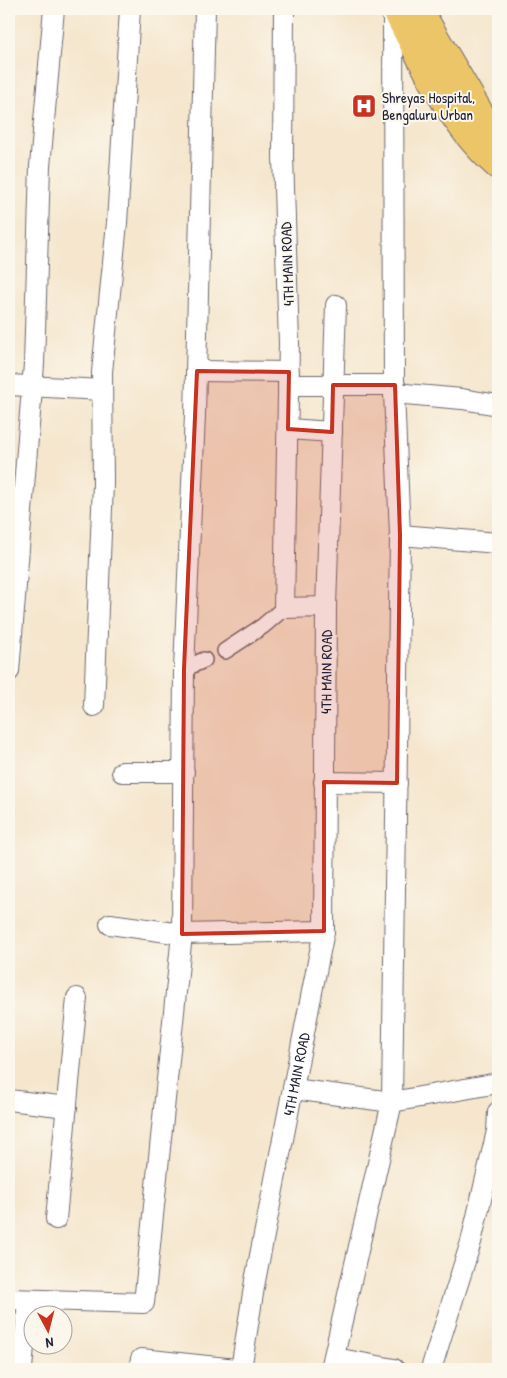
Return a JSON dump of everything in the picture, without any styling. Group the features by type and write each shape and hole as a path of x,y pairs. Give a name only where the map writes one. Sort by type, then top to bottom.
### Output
{"main road":[{"path":"394,9 439,92 482,151 498,165"},
{"path":"418,9 487,126 498,137"}],"street":[{"path":"9,671 32,386 40,166 54,9"},
{"path":"94,706 103,484 102,390 117,223 130,9"},
{"path":"22,1369 18,1299 144,1303 182,934 184,669 196,371 204,9"},
{"name":"4TH MAIN ROAD","path":"241,1369 255,1281 324,931 326,607 284,608 288,378 283,156 284,9"},
{"path":"394,9 394,389 400,535 392,1102 333,1364 394,1369"},
{"path":"326,607 336,305"},
{"path":"196,371 288,378 333,385 394,389 498,405"},
{"path":"9,384 102,390"},
{"path":"288,430 332,432"},
{"path":"400,535 498,544"},
{"path":"225,651 263,626 284,608"},
{"path":"184,669 204,660"},
{"path":"122,772 184,772"},
{"path":"324,782 397,783"},
{"path":"110,924 182,934 324,931"},
{"path":"56,1219 78,998"},
{"path":"293,1089 392,1102 498,1083"},
{"path":"9,1100 67,1107"},
{"path":"431,1369 471,1242 497,1131 498,1112"},
{"path":"139,1369 141,1359 236,1369"}],"highlighted area":[{"path":"197,371 289,372 288,429 332,432 333,385 395,385 400,535 397,783 324,782 324,931 182,934 184,669"}],"place":[{"name":"Shreyas Hospital, Bengaluru Urban","path":"364,106"}]}
